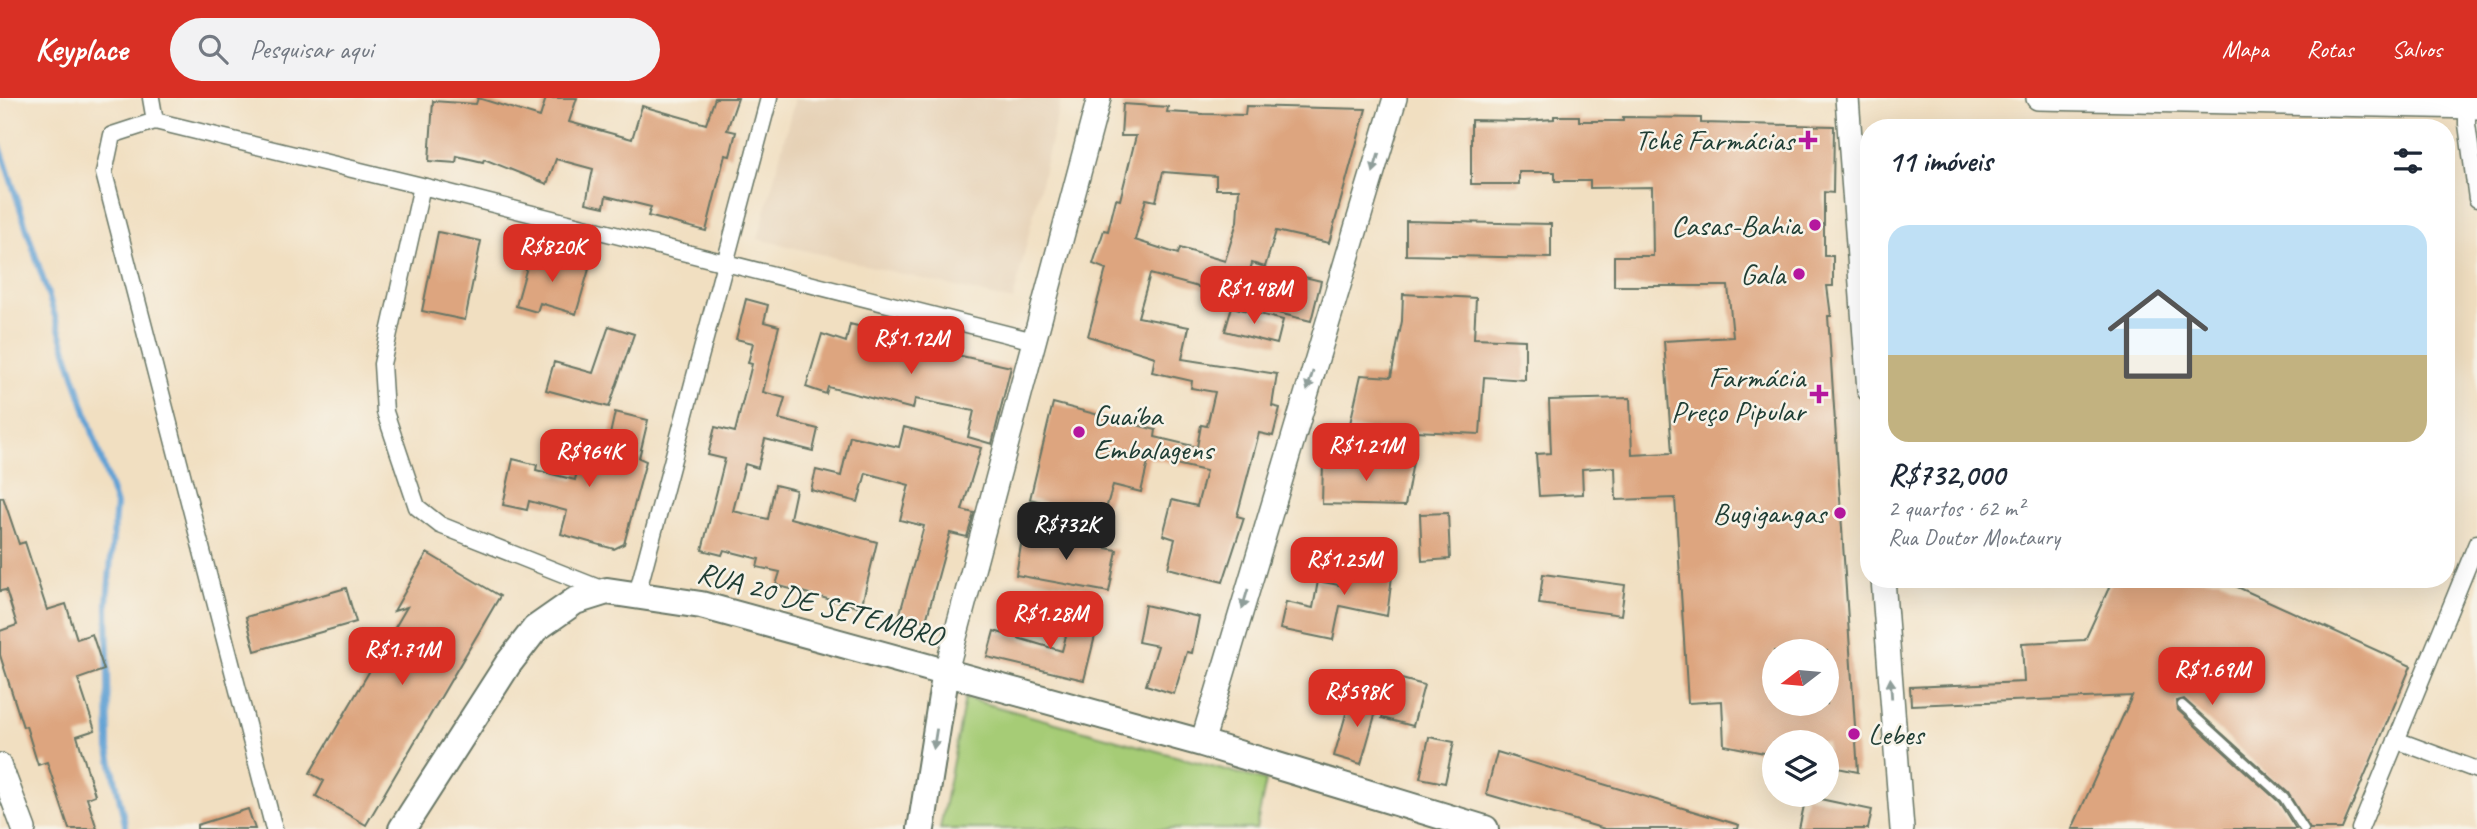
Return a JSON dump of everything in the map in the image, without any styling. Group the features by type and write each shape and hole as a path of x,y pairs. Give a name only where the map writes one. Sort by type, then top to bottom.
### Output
{"main road":[{"name":"RUA 20 DE SETEMBRO","path":"402,829 508,664 535,629 575,601 607,592 637,594 701,605 946,671 1202,743 1485,829"},
{"path":"921,829 946,671"}],"street":[{"path":"151,98 155,121"},
{"path":"637,594 769,98"},
{"path":"946,671 1099,98"},
{"path":"1202,743 1395,98"},
{"path":"1847,98 1860,271"},
{"path":"2038,98 2471,114 2477,198"},
{"path":"274,829 104,173 111,135 155,121 725,261 1034,341"},
{"path":"422,186 382,364 385,412 417,507 440,525 607,592"},
{"path":"2361,829 2477,543"},
{"path":"1884,588 1902,829"},
{"path":"2396,740 2477,770"},
{"path":"0,765 24,829"}],"lane":[{"path":"2182,705 2284,798 2304,829"}],"shaded area":[{"path":"795,98 1061,98 1013,301 758,239"}],"green space":[{"path":"965,698 1266,781 1256,829 940,829"}],"building":[{"path":"478,98 540,117 546,98 577,98 569,122 632,139 642,106 706,124 715,98 738,98 727,130 736,132 730,156 725,155 706,231 648,216 651,207 606,196 604,207 586,203 593,169 556,159 547,184 484,159 483,162 457,156 456,163 429,161 433,101 476,104"},
{"path":"1123,104 1168,107 1167,112 1245,115 1246,106 1366,109 1329,243 1276,231 1265,267 1252,263 1243,299 1150,274 1138,317 1189,327 1182,359 1277,374 1272,406 1280,408 1273,436 1259,433 1237,516 1244,518 1223,582 1168,568 1175,539 1163,535 1172,500 1197,506 1206,471 1149,458 1141,492 1113,485 1103,519 1030,499 1053,403 1156,430 1155,437 1197,447 1201,425 1207,426 1215,392 1191,388 1192,381 1152,372 1155,357 1088,336 1106,269 1093,264 1104,230 1108,231 1116,199 1120,200 1136,136 1121,136","holes":["1163,172 1216,176 1216,189 1239,189 1237,222 1225,261 1180,248 1178,254 1135,240 1146,199 1156,201"]},
{"path":"1554,116 1579,116 1579,121 1623,121 1623,117 1701,118 1701,123 1834,126 1833,193 1824,192 1824,256 1833,256 1833,286 1827,286 1831,316 1828,316 1858,772 1839,768 1839,730 1762,730 1762,753 1724,745 1722,701 1688,703 1675,498 1616,500 1615,467 1582,469 1583,494 1539,496 1536,454 1551,453 1549,400 1630,398 1632,455 1672,453 1664,341 1733,337 1728,286 1614,286 1614,256 1653,256 1652,187 1590,188 1590,181 1555,181 1555,172 1519,172 1519,184 1471,184 1471,120 1554,119"},
{"path":"1406,221 1551,224 1551,258 1406,255"},
{"path":"438,232 481,241 465,320 422,311"},
{"path":"532,249 553,254 552,259 589,269 576,314 540,303 537,312 516,306"},
{"path":"1284,272 1321,281 1311,321 1274,312"},
{"path":"1403,294 1476,298 1474,338 1525,340 1525,380 1484,377 1480,434 1349,428 1361,375 1391,377 1402,321"},
{"path":"746,299 768,305 764,322 779,326 763,392 785,398 779,419 818,429 813,451 765,439 758,468 745,464 733,511 768,519 775,485 796,490 790,518 877,542 861,608 776,585 780,572 757,567 759,559 724,550 722,555 702,550 725,459 708,455 715,427 735,432 752,364 748,363 753,343 736,339"},
{"path":"1232,307 1283,320 1277,344 1225,331"},
{"path":"850,324 904,338 903,343 1011,367 992,444 968,437 974,411 915,399 913,409 828,387 826,394 806,387 822,334 846,342"},
{"path":"609,326 634,334 609,407 546,390 554,362 593,373"},
{"path":"615,412 648,420 639,458 646,461 624,544 614,549 561,534 567,511 529,501 527,510 503,505 513,459 537,465 536,470 575,480 579,463 613,473 623,442 609,439"},
{"path":"904,427 981,448 962,510 974,513 967,537 950,533 926,621 900,613 924,526 900,520 909,485 866,473 858,502 811,490 816,470 841,476 850,436 899,447"},
{"path":"1323,461 1413,462 1405,506 1322,504"},
{"path":"3,497 19,544 25,542 47,610 66,604 77,639 92,634 104,670 78,679 95,730 77,736 95,795 87,798 97,829 69,829 47,762 38,765 0,655 0,631 17,625 6,590 0,591 0,498"},
{"path":"1448,513 1450,559 1422,561 1420,514"},
{"path":"1023,533 1117,550 1109,592 1016,575"},
{"path":"1350,552 1394,560 1387,616 1340,606 1333,640 1280,629 1286,602 1313,608 1318,581 1344,586"},
{"path":"427,553 500,596 366,825 316,796 324,781 310,773 407,607 394,611"},
{"path":"1543,574 1625,585 1621,615 1539,604"},
{"path":"346,588 356,622 255,651 246,617"},
{"path":"2109,588 2240,588 2411,666 2342,829 2310,829 2288,793 2184,699 2177,701 2178,710 2279,802 2296,829 2072,829 2132,696 1911,705 1910,687 2024,682 2022,643 2085,640"},
{"path":"1145,605 1199,617 1192,653 1187,652 1174,694 1146,685 1158,646 1138,642"},
{"path":"1071,617 1098,624 1084,680 987,657 994,631 1062,651"},
{"path":"1394,677 1424,685 1413,726 1382,718"},
{"path":"1352,693 1379,701 1361,764 1334,756"},
{"path":"1429,737 1454,742 1445,783 1420,778"},
{"path":"1497,752 1739,825 1738,829 1605,829 1486,794"},
{"path":"1839,803 1872,810 1868,829 1799,829 1804,807 1839,807"},
{"path":"248,809 255,829 197,829 197,825"}],"waterway":[{"path":"0,146 116,505 107,602 109,750 126,829"}],"place":[{"name":"Tchê Farmácias","path":"1808,140"},
{"name":"Casas-Bahia","path":"1815,225"},
{"name":"Gala","path":"1799,274"},
{"name":"Farmácia Preço Pipular","path":"1819,394"},
{"name":"Guaíba Embalagens","path":"1079,432"},
{"name":"Bugigangas","path":"1840,513"},
{"name":"Lebes","path":"1854,734"}]}
